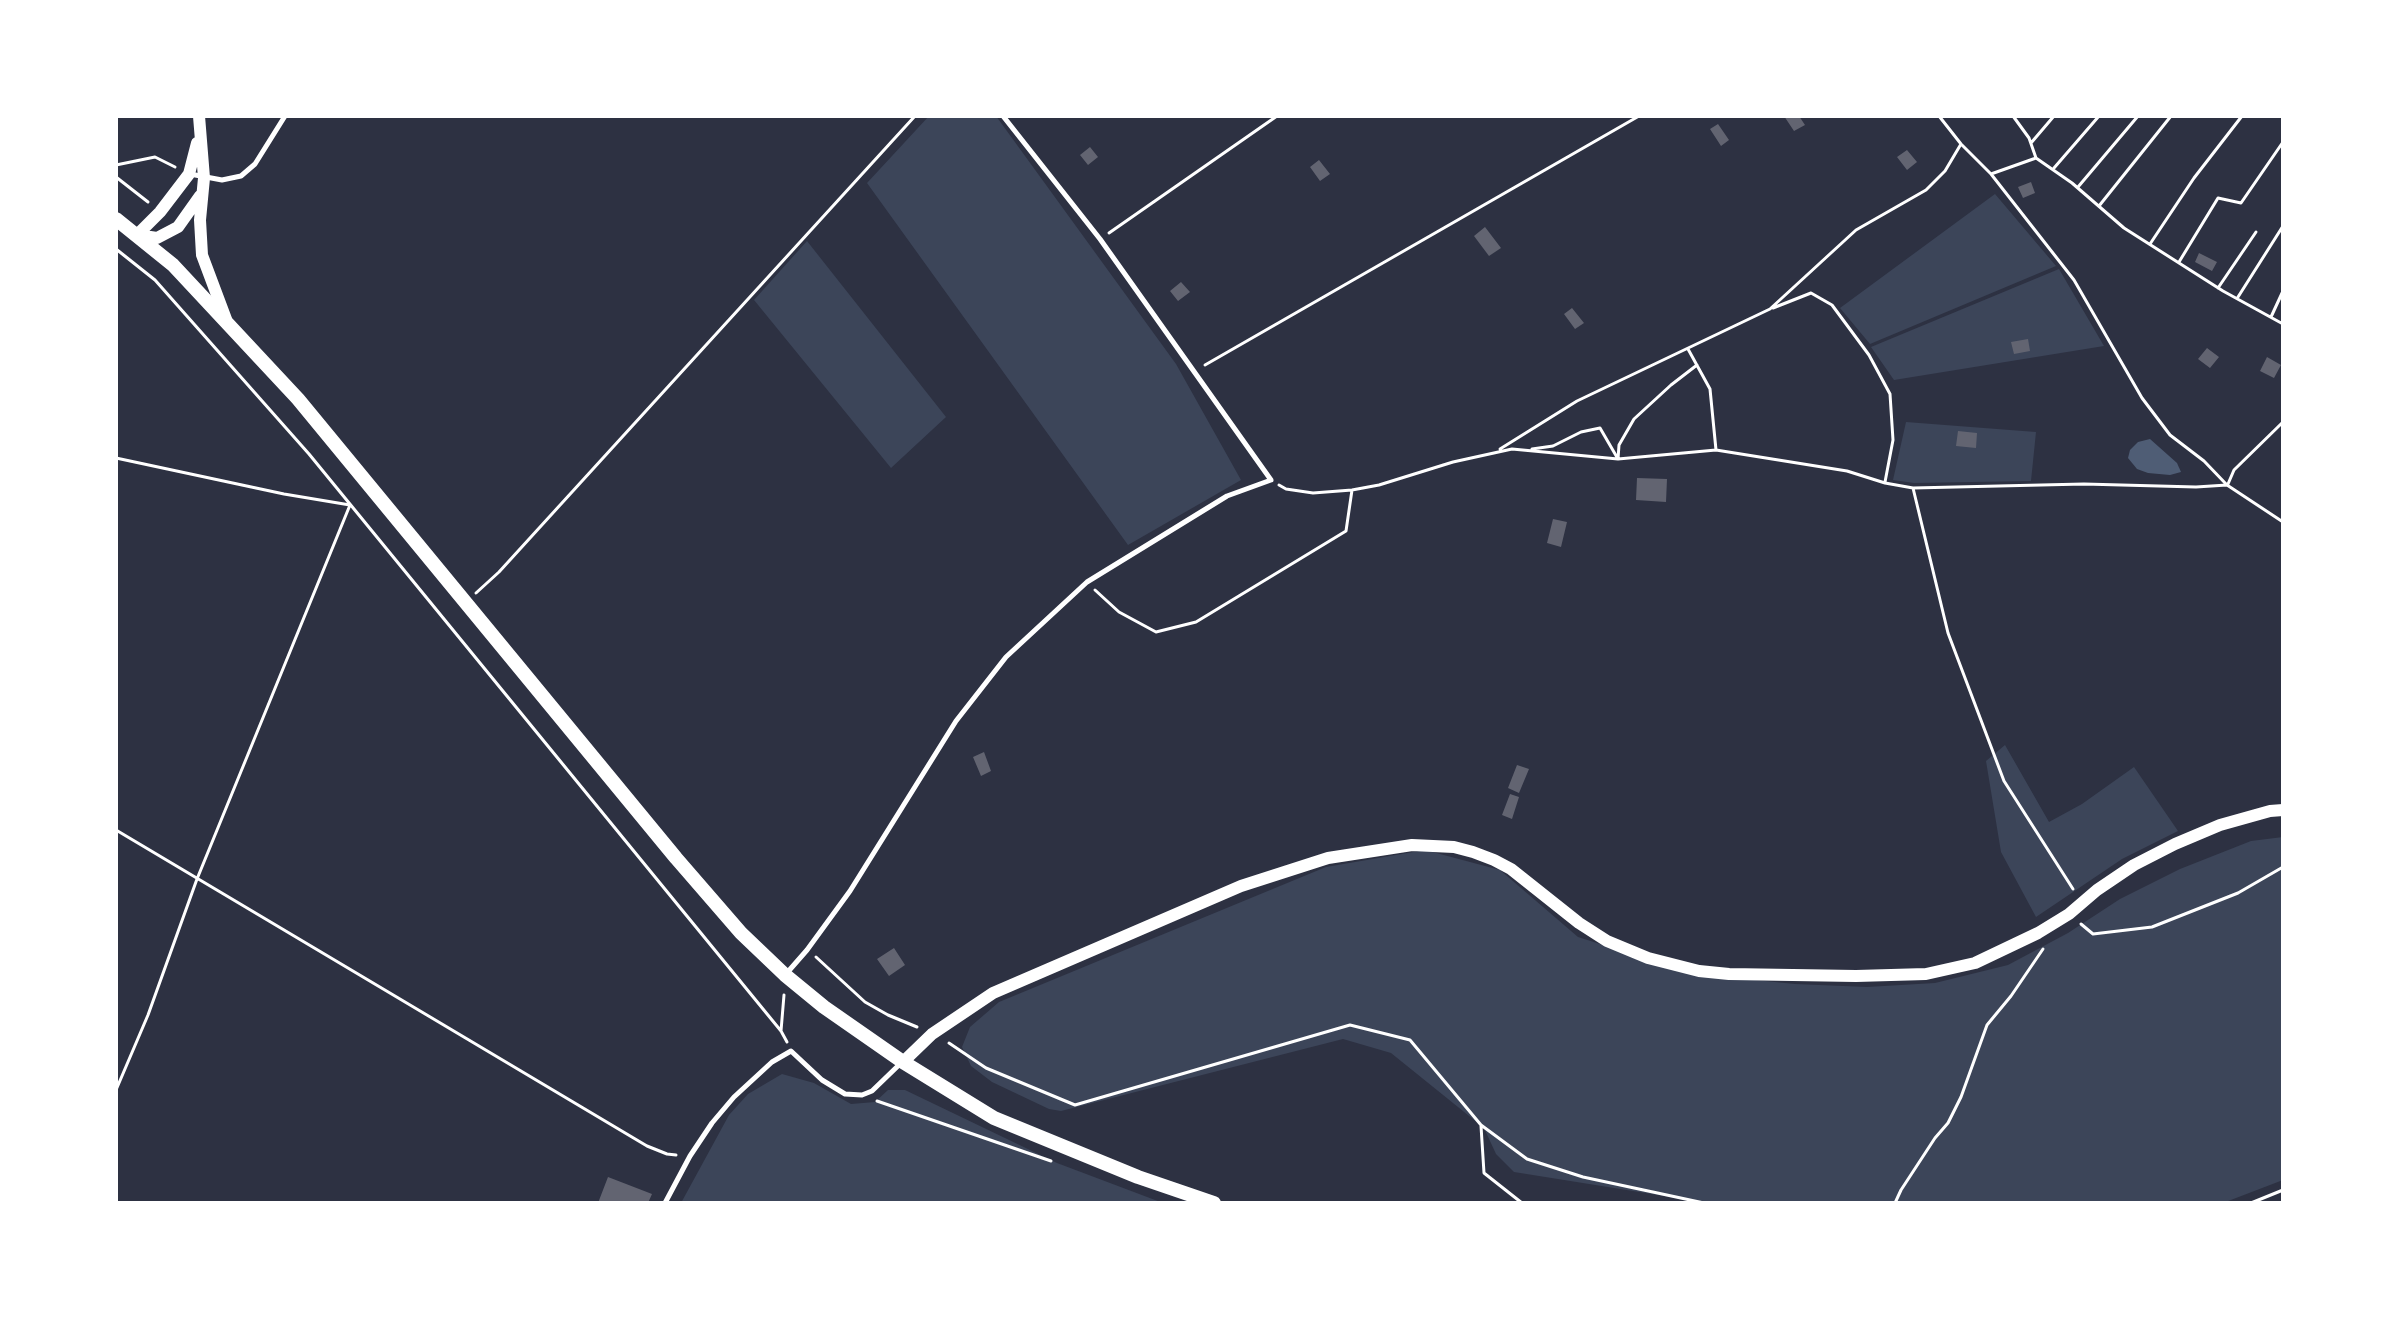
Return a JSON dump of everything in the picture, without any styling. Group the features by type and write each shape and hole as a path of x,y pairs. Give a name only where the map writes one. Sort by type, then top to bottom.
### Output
{"main road":[{"path":"116,219 173,265 298,399 676,858 741,933 785,975 824,1007 903,1062 994,1118 1138,1177 1214,1203"}],"street":[{"path":"199,116 204,178 201,195 202,255 226,319"},
{"path":"137,235 160,212 189,174 200,130"},
{"path":"137,235 157,238 178,227 201,195"},
{"path":"903,1062 932,1034 974,1004 1013,983 1241,886 1328,858 1383,848 1454,847 1511,869 1607,941 1648,958 1699,971 1856,976 1938,972 1992,956 2038,933 2069,914 2134,865 2175,844 2220,825 2283,810"}],"lane":[{"path":"189,174 222,180 241,176 255,164 285,116"},
{"path":"785,975 807,950 888,833 956,721 1006,657 1087,582 1227,496 1271,480 1100,239 1003,116"},
{"path":"665,1203 712,1123 734,1097 772,1062 791,1051 822,1080 845,1094 862,1095 872,1091 903,1062"}],"path":[{"path":"466,601 499,572 915,116"},
{"path":"1100,239 1277,116"},
{"path":"1195,371 1639,116"},
{"path":"1939,116 1991,174 2074,280 2142,398 2170,435 2204,461 2227,485 2283,522"},
{"path":"2013,116 2031,143 2036,158 2078,187 2124,228 2218,288 2283,324"},
{"path":"2031,143 2054,116"},
{"path":"2054,168 2099,116"},
{"path":"2078,187 2138,116"},
{"path":"2099,206 2171,116"},
{"path":"2150,244 2194,178 2242,116"},
{"path":"2178,263 2218,198 2241,203 2283,142"},
{"path":"1770,309 1856,230 1926,190 1945,171 1961,144"},
{"path":"116,165 155,157 189,174"},
{"path":"1991,174 2036,158"},
{"path":"2237,299 2283,226"},
{"path":"2218,288 2256,232"},
{"path":"116,249 155,280 309,454 781,1031 785,975"},
{"path":"2271,318 2283,291"},
{"path":"1497,451 1577,401 1770,309 1811,293 1832,305 1869,355 1890,394 1893,440 1885,483"},
{"path":"1688,349 1710,389 1716,450"},
{"path":"1618,459 1619,445 1634,419 1697,365"},
{"path":"2227,485 2234,470 2283,422"},
{"path":"1271,480 1286,489 1313,493 1352,490 1497,451 1553,446 1581,432 1600,428 1618,459"},
{"path":"1512,449 1618,459 1716,450 1847,471 1913,488 2227,485"},
{"path":"116,458 350,505"},
{"path":"1913,488 1948,633 2004,781 2082,903"},
{"path":"1087,582 1119,612 1156,632 1196,622 1346,531 1352,490"},
{"path":"116,1090 148,1015 197,879 350,505"},
{"path":"116,830 647,1146 667,1154 690,1156"},
{"path":"2069,914 2093,934 2152,927 2238,893 2283,867"},
{"path":"1895,1203 1935,1138 1948,1123 1961,1097 1987,1025 2047,943"},
{"path":"807,950 865,1002 955,1045 986,1068 1075,1105 1350,1025 1410,1040 1481,1125 1527,1159 1583,1177 1704,1203"},
{"path":"862,1095 1057,1163"},
{"path":"1481,1125 1484,1173 1522,1203"},
{"path":"2251,1203 2283,1190"}],"shaded area":[{"path":"929,116 996,116 1176,364 1241,480 1128,545 867,183"},
{"path":"1995,194 2056,266 1870,344 1840,308"},
{"path":"807,241 946,417 891,468 754,300"},
{"path":"2059,269 2104,346 1894,380 1871,347"},
{"path":"1906,422 2036,432 2031,481 1914,483 1893,480"},
{"path":"2150,439 2177,463 2181,472 2170,475 2137,469 2128,458 2130,450 2138,442"},
{"path":"2005,745 2049,822 2082,804 2134,767 2178,831 2122,859 2036,917 2001,852 1986,761"},
{"path":"2283,837 2283,1180 2223,1203 1708,1203 1514,1172 1496,1154 1484,1128 1391,1053 1343,1039 1061,1111 1049,1109 992,1082 971,1066 962,1047 970,1027 999,1002 1326,867 1425,850 1500,870 1578,937 1694,974 1795,984 1867,987 1935,983 2008,965 2068,933 2120,899 2180,869 2251,841"},
{"path":"782,1074 814,1083 851,1104 875,1102 888,1090 905,1090 1057,1163 1163,1203 681,1203 729,1115 748,1094"}],"building":[{"path":"1784,116 1799,116 1805,125 1794,131"},
{"path":"1718,124 1729,140 1721,146 1710,129"},
{"path":"1090,147 1098,157 1088,165 1080,155"},
{"path":"1907,150 1917,162 1907,170 1897,157"},
{"path":"1319,160 1330,174 1320,181 1310,167"},
{"path":"2031,182 2035,193 2023,198 2018,187"},
{"path":"1485,227 1501,248 1489,256 1474,236"},
{"path":"2199,253 2217,262 2212,271 2195,262"},
{"path":"1181,282 1190,292 1178,301 1170,291"},
{"path":"1572,308 1584,323 1575,329 1564,314"},
{"path":"2028,339 2030,351 2014,354 2011,342"},
{"path":"2207,348 2219,357 2210,368 2198,359"},
{"path":"2267,357 2281,365 2274,378 2260,371"},
{"path":"1958,431 1977,433 1976,448 1956,446"},
{"path":"1637,478 1667,479 1666,502 1636,500"},
{"path":"1553,519 1567,522 1561,547 1547,543"},
{"path":"984,752 991,771 981,776 973,757"},
{"path":"1517,765 1529,769 1519,793 1508,788"},
{"path":"1510,794 1519,797 1512,819 1502,815"},
{"path":"894,948 905,965 889,976 877,959"},
{"path":"608,1177 652,1194 648,1203 598,1203"}]}
